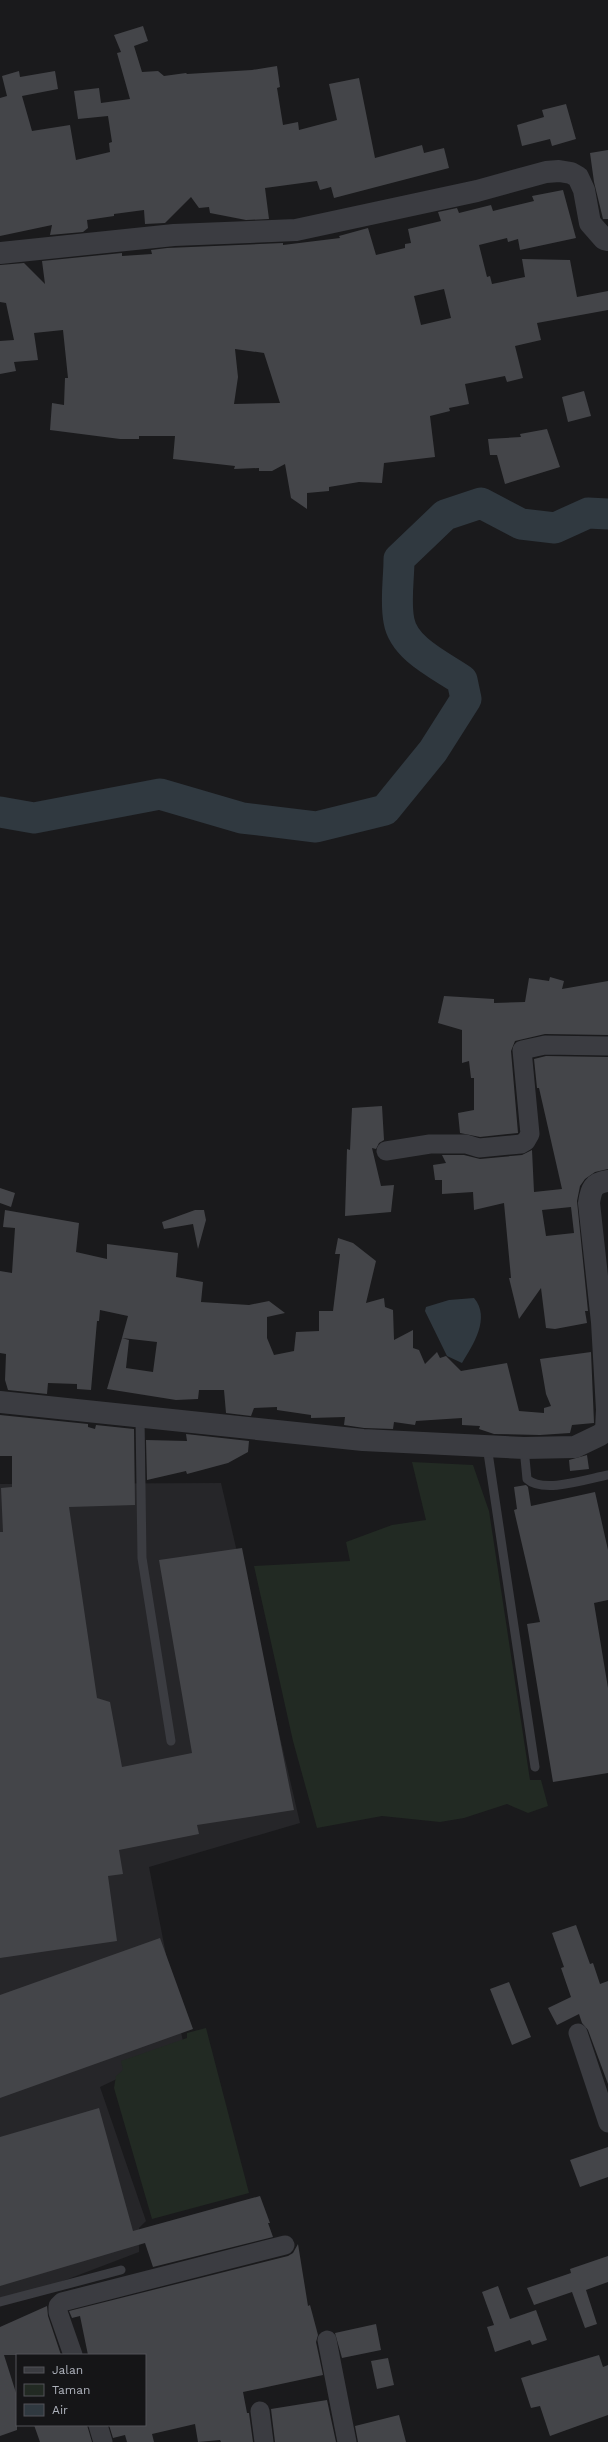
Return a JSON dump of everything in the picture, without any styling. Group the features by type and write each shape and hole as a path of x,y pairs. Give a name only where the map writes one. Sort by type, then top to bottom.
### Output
{"street":[{"path":"0,253 174,235 296,230 477,191 546,172 559,171 572,173 578,177 584,190 590,223 604,239 608,240"},
{"path":"386,1151 430,1144 466,1144 479,1148 521,1144 526,1141 530,1134 522,1050 545,1045 608,1046"},
{"path":"0,1402 363,1440 524,1448 575,1447 607,1431 602,1322 589,1203 590,1190 594,1185 608,1181"},
{"path":"578,2033 608,2123"},
{"path":"73,2354 58,2312 58,2306 62,2302 285,2245"},
{"path":"327,2340 347,2442"},
{"path":"260,2411 264,2442"},
{"path":"98,2426 103,2442"}],"lane":[{"path":"140,1417 142,1558 171,1740"},
{"path":"487,1445 535,1767"},
{"path":"524,1448 527,1479 532,1484 549,1487 608,1475"},
{"path":"0,2302 120,2270"}],"shaded area":[{"path":"221,1483 300,1823 149,1867 184,2047 100,2087 146,2221 139,2228 139,2252 0,2305 0,1484"}],"green space":[{"path":"412,1462 473,1465 489,1511 530,1780 541,1780 548,1806 528,1813 507,1804 464,1818 440,1822 382,1816 317,1828 293,1741 254,1566 350,1561 346,1542 392,1525 426,1520"},
{"path":"206,2028 249,2193 152,2219 114,2088 116,2076 123,2070 121,2061 187,2038 187,2033"}],"water":[{"path":"474,1298 479,1306 481,1323 475,1340 462,1363 447,1356 425,1311 426,1307 449,1300"}],"building":[{"path":"143,26 148,41 134,46 142,72 158,71 164,76 186,73 252,70 277,66 280,87 277,88 283,125 298,122 299,130 337,120 329,84 359,78 375,158 422,145 424,153 444,148 449,168 334,198 331,187 320,190 317,181 265,188 269,219 246,220 210,213 209,207 199,208 191,197 165,223 145,224 144,210 114,214 114,216 87,220 88,228 83,232 50,235 52,225 0,236 0,98 7,96 2,76 19,71 20,77 55,71 58,89 22,96 32,131 70,125 76,160 110,152 109,143 112,142 108,116 78,119 74,91 99,88 101,103 130,99 117,53 121,52 114,35"},
{"path":"566,104 576,139 552,146 550,139 522,146 517,125 544,117 542,110"},
{"path":"608,150 608,219 603,219 594,182 590,153"},
{"path":"563,190 576,238 520,250 518,239 508,242 507,238 479,245 487,277 490,276 492,284 525,277 522,259 570,260 577,297 608,291 608,310 537,323 541,340 515,346 523,378 507,382 505,376 465,384 469,404 449,408 450,411 430,416 435,457 384,463 382,483 359,482 329,487 329,491 307,493 307,509 291,498 285,464 272,471 259,471 259,468 234,469 235,466 173,459 175,436 139,436 139,439 120,439 50,430 52,403 64,405 65,378 68,378 63,330 34,333 38,360 14,362 16,371 0,374 0,341 14,340 6,303 0,302 0,265 24,263 45,284 42,261 122,253 122,256 152,254 151,250 167,248 283,243 283,245 340,238 339,236 368,228 376,255 405,248 405,244 411,243 408,229 441,221 438,212 457,208 459,213 491,205 493,211 534,201 532,196","holes":["444,289 451,318 421,325 414,296","235,349 264,353 280,403 234,404 238,377"]},
{"path":"584,391 591,416 568,422 562,397"},
{"path":"547,429 560,467 505,484 497,455 490,455 488,439 521,437 520,434"},
{"path":"550,977 564,981 562,989 608,981 608,1035 545,1034 515,1041 511,1051 518,1133 480,1137 460,1133 458,1113 474,1110 474,1078 471,1078 469,1061 462,1063 462,1030 438,1023 444,996 494,999 494,1003 525,1002 529,978 549,981"},
{"path":"546,1056 608,1057 608,1169 595,1172 585,1179 580,1186 577,1201 588,1311 585,1311 587,1323 555,1329 546,1328 541,1288 519,1319 509,1278 511,1278 504,1203 474,1210 473,1192 442,1194 442,1180 435,1180 433,1165 446,1163 442,1155 464,1155 480,1159 522,1155 532,1150 534,1192 562,1189 539,1088 537,1088 534,1059","holes":["571,1207 574,1233 546,1236 542,1210"]},
{"path":"382,1106 384,1140 379,1143 376,1149 372,1148 381,1186 394,1185 391,1212 345,1216 347,1149 350,1150 352,1108"},
{"path":"0,1188 15,1193 11,1207 0,1203"},
{"path":"5,1210 79,1223 76,1252 107,1259 107,1244 178,1253 176,1277 203,1282 201,1302 249,1305 269,1301 285,1313 267,1317 267,1338 274,1355 294,1351 296,1332 319,1331 319,1311 333,1311 340,1254 335,1254 338,1238 353,1243 376,1261 366,1303 384,1298 385,1307 393,1310 394,1340 413,1330 413,1348 419,1350 425,1364 437,1352 440,1358 446,1356 461,1371 507,1363 519,1411 544,1413 544,1408 551,1406 546,1394 540,1359 591,1352 594,1423 572,1425 570,1433 540,1435 494,1434 479,1429 480,1426 462,1425 462,1418 416,1421 415,1425 394,1422 393,1429 364,1428 344,1425 345,1417 311,1418 311,1415 277,1410 277,1407 254,1408 251,1416 226,1413 224,1390 199,1390 198,1399 176,1400 107,1389 128,1316 100,1310 99,1321 97,1321 91,1390 77,1389 77,1384 48,1383 47,1394 8,1390 5,1380 6,1354 0,1353 0,1271 12,1273 15,1228 3,1227","holes":["122,1338 157,1342 153,1372 126,1368 129,1340"]},
{"path":"195,1210 204,1210 206,1220 198,1249 193,1224 164,1229 162,1222"},
{"path":"0,1415 88,1424 88,1427 95,1429 96,1425 134,1429 135,1505 69,1507 97,1698 110,1702 122,1767 192,1753 159,1560 242,1548 294,1810 197,1825 199,1834 119,1850 123,1874 108,1876 117,1941 0,1958 0,1532 3,1532 1,1488 12,1487 12,1456 0,1456"},
{"path":"186,1434 249,1441 248,1452 228,1463 187,1474 186,1471 147,1480 146,1440 187,1441"},
{"path":"587,1455 589,1469 570,1471 569,1460"},
{"path":"526,1485 528,1487 531,1506 595,1492 608,1550 608,1600 594,1603 608,1688 608,1773 553,1782 527,1624 540,1622 514,1510 517,1509 514,1487"},
{"path":"576,1925 590,1964 593,1963 600,1984 608,1981 608,2084 588,2030 582,2023 579,2014 557,2025 548,2008 571,1997 561,1968 564,1967 552,1933"},
{"path":"160,1938 193,2029 0,2098 0,1995"},
{"path":"509,1982 531,2037 512,2045 490,1989"},
{"path":"99,2108 133,2231 260,2196 270,2223 268,2223 273,2237 153,2267 145,2243 0,2286 0,2137"},
{"path":"608,2147 608,2177 580,2187 570,2160"},
{"path":"298,2244 308,2306 310,2305 318,2335 316,2342 323,2375 243,2392 247,2413 249,2413 253,2442 221,2442 220,2440 198,2442 195,2424 152,2434 154,2442 127,2442 125,2435 113,2438 109,2426 146,2426 146,2354 88,2354 80,2316 72,2318 69,2311 288,2256 293,2253"},
{"path":"608,2256 608,2282 586,2290 597,2324 585,2328 572,2292 534,2305 527,2288 571,2273 570,2269"},
{"path":"498,2286 510,2319 536,2310 547,2340 532,2345 530,2340 495,2352 487,2327 494,2325 482,2292"},
{"path":"47,2306 48,2316 61,2354 4,2355 16,2393 17,2430 0,2436 0,2327"},
{"path":"376,2324 381,2350 342,2358 335,2333"},
{"path":"599,2355 603,2367 608,2365 608,2415 550,2436 540,2406 531,2408 521,2378"},
{"path":"388,2358 394,2385 377,2389 371,2361"},
{"path":"327,2400 336,2442 275,2442 271,2409"},
{"path":"399,2415 406,2442 358,2442 355,2426"},
{"path":"34,2426 87,2426 92,2442 40,2442"}],"waterway":[{"path":"0,812 34,818 160,794 242,818 316,827 385,810 433,751 466,699 462,680 415,648 402,631 397,606 399,559 445,515 481,503 521,524 555,528 588,513 608,514"}]}
